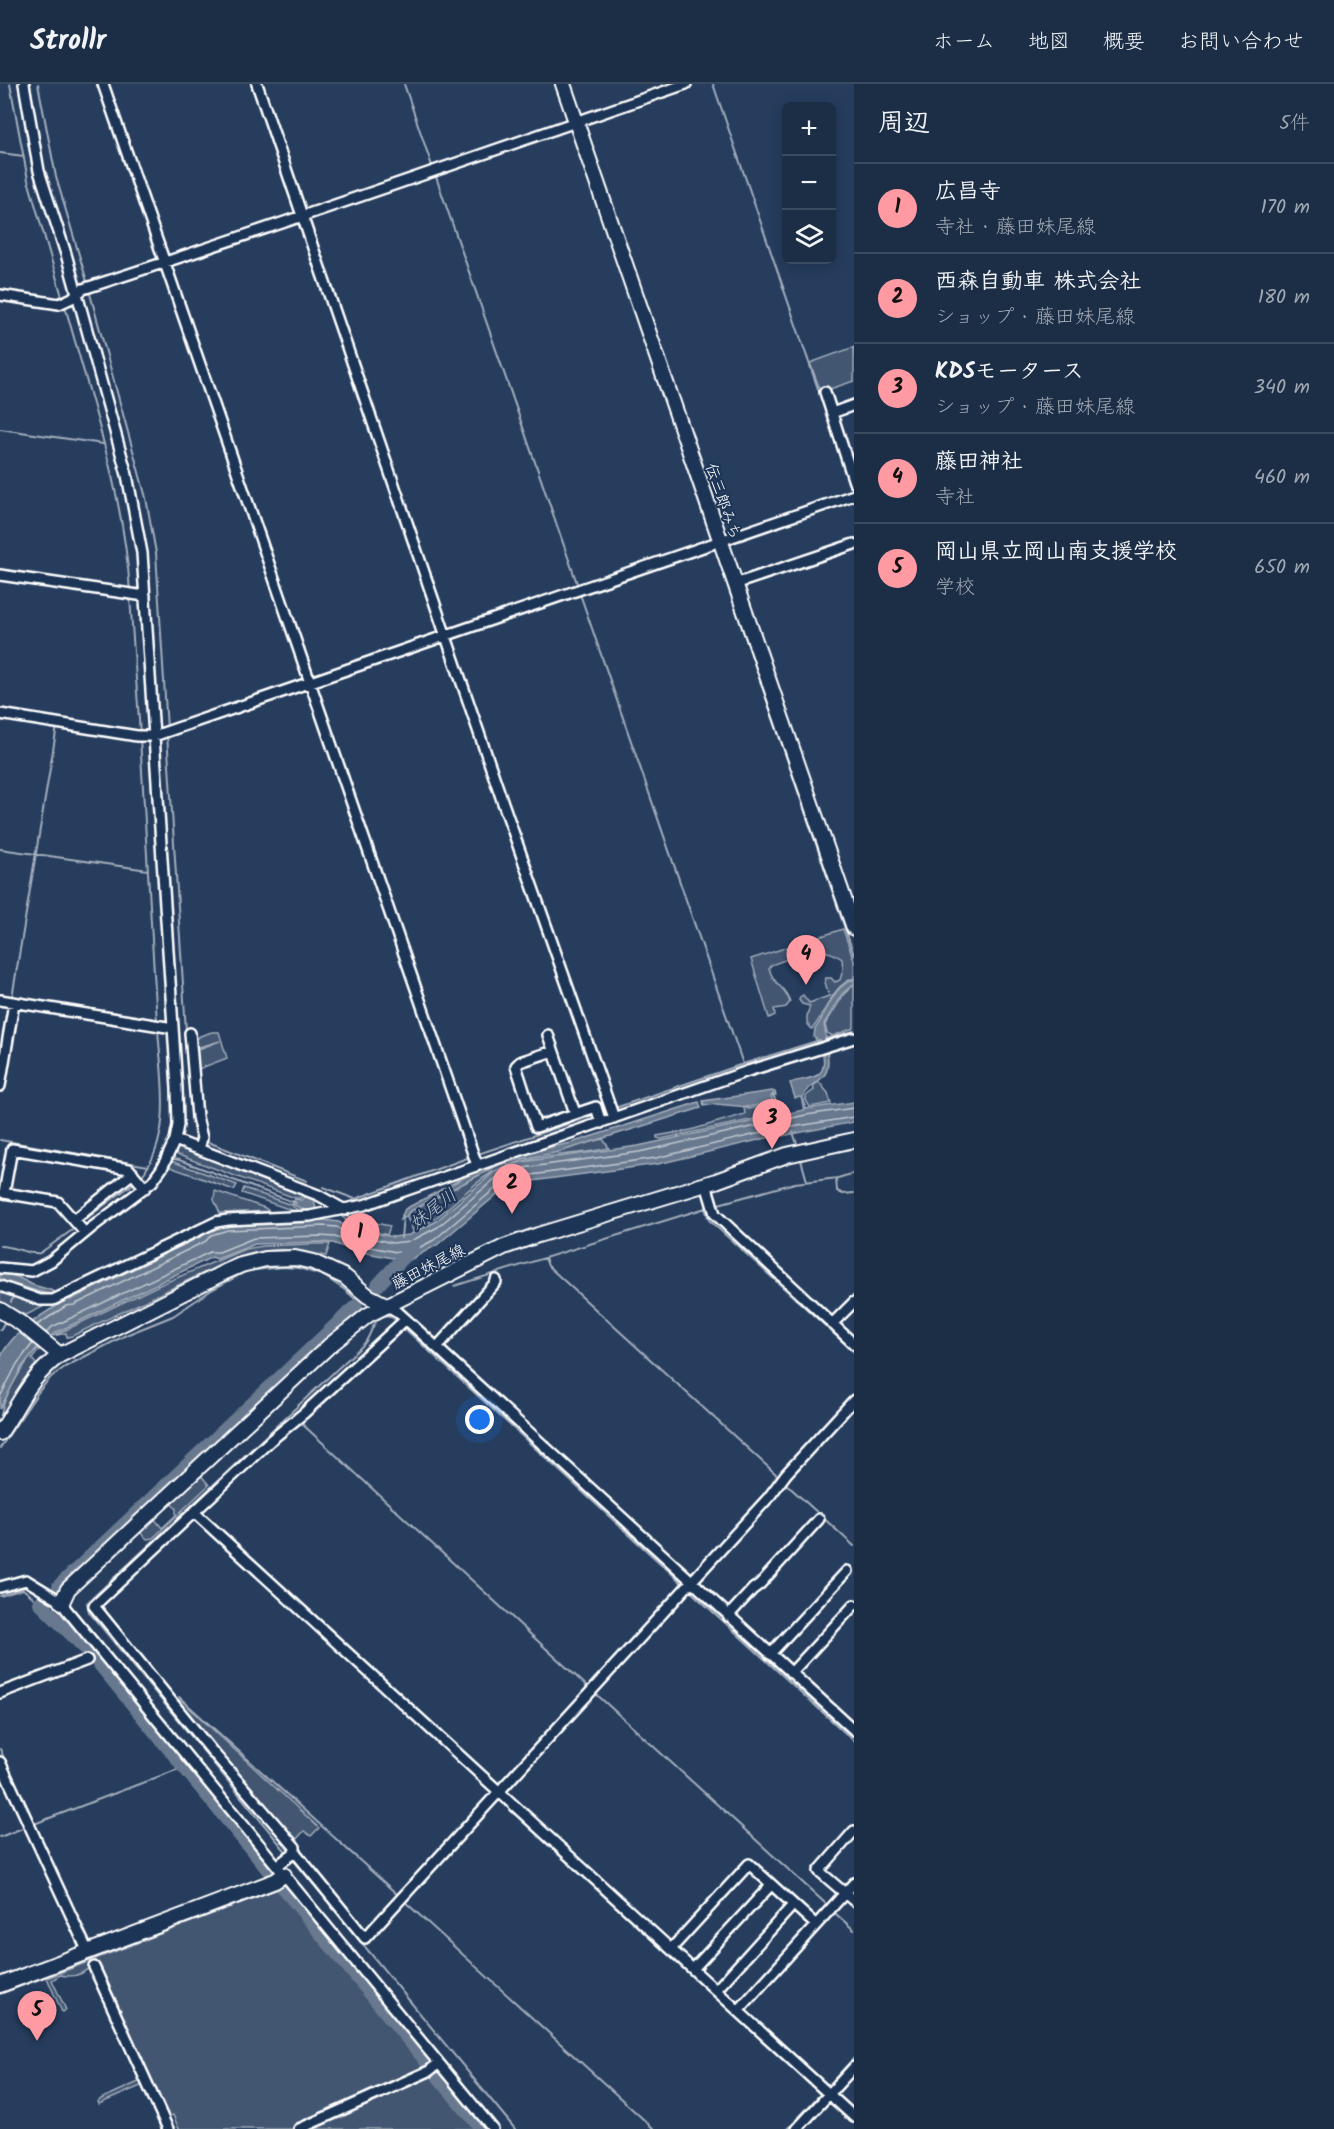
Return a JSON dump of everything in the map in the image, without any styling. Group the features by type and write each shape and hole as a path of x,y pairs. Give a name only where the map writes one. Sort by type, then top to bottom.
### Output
{"street":[{"path":"0,1268 25,1271 39,1268 51,1261 79,1225 138,1180 158,1175 175,1140 178,1125 160,812 162,734 142,553 128,475 77,294 39,171 24,84"},
{"path":"103,84 308,683 475,1159"},
{"path":"256,84 299,217 443,637 612,1112"},
{"name":"伝三郎みち","path":"563,84 572,124 716,543 735,584 854,928"},
{"path":"0,295 64,302 88,287 687,84"},
{"path":"825,392 850,451 854,482"},
{"path":"832,412 854,405"},
{"path":"0,714 140,736 162,734 853,495"},
{"path":"735,584 854,544"},
{"path":"0,575 145,596"},
{"path":"0,1000 173,1028"},
{"path":"0,1086 14,1003"},
{"path":"190,1033 200,1143"},
{"path":"548,1035 575,1113"},
{"path":"0,1287 40,1300 52,1300 216,1222 310,1216 345,1210 416,1188 475,1159 612,1112 854,1038"},
{"path":"553,1051 520,1062 516,1066 536,1127 596,1107 599,1117"},
{"path":"175,1140 200,1143 328,1199 345,1210"},
{"name":"藤田妹尾線","path":"0,1433 54,1351 241,1265 266,1259 295,1258 313,1262 345,1277 368,1296 386,1305 504,1247 538,1235 706,1184 787,1155 854,1140"},
{"path":"79,1225 58,1202 4,1193 12,1149 129,1169 138,1180"},
{"path":"79,1225 138,1180"},
{"path":"706,1184 715,1214 854,1344"},
{"path":"437,1347 496,1280"},
{"path":"832,1324 854,1302"},
{"path":"62,1602 68,1589 329,1346 368,1315 386,1305 406,1319 437,1347 688,1585 728,1616 854,1730"},
{"path":"0,1310 22,1324 54,1351"},
{"path":"0,1985 275,1881 292,1854 295,1847 262,1811 94,1609 95,1602 406,1319"},
{"path":"292,1854 365,1938 769,1497 786,1474 854,1400"},
{"path":"192,1514 854,2117"},
{"path":"728,1616 819,1519"},
{"path":"770,1654 848,1571"},
{"path":"0,1587 26,1580 62,1602 493,2129"},
{"path":"791,1673 854,1605"},
{"path":"0,1693 87,1660"},
{"path":"0,1762 88,1952"},
{"path":"854,1831 819,1871 854,1901"},
{"path":"671,1949 749,1864 816,1925"},
{"path":"739,2010 854,1883"},
{"path":"693,1969 771,1885"},
{"path":"716,1990 793,1905"},
{"path":"94,1967 168,2129"},
{"path":"300,2129 429,2071 439,2063"},
{"path":"797,2129 826,2091 854,2067"}],"shaded area":[{"path":"854,347 854,381 821,392 810,363"},
{"path":"843,929 854,961 854,978 846,982 835,993 812,1029 807,1021 810,1006 802,1004 799,1000 803,995 809,1003 829,996 826,978 831,978 835,982 840,980 843,969 842,959 830,953 815,953 798,961 790,958 771,965 769,968 771,974 790,1002 786,1007 774,1009 775,1015 769,1018 751,959"},
{"path":"854,985 854,1028 833,1036 827,1033 825,1025 844,994"},
{"path":"219,1032 227,1058 196,1070 196,1050 220,1041 196,1048 194,1042 200,1036"},
{"path":"819,1082 828,1093 831,1103 810,1107 806,1096"},
{"path":"775,1104 778,1114 657,1138 657,1136 691,1130 745,1114 744,1107 749,1109"},
{"path":"603,1139 609,1148 519,1162 491,1173 434,1219 413,1231 405,1213 501,1164"},
{"path":"178,1145 307,1194 295,1198 173,1153"},
{"path":"171,1161 237,1185 234,1190 170,1167"},
{"path":"244,1188 291,1205 303,1214 242,1193"},
{"path":"215,1191 269,1211 220,1213 214,1200"},
{"path":"359,1210 362,1219 390,1226 387,1235 345,1224 346,1220 341,1213"},
{"path":"330,1244 326,1256 287,1250 252,1253 226,1262 72,1336 67,1337 66,1333 53,1336 157,1286 245,1249"},
{"path":"0,1290 47,1305 26,1315 0,1302"},
{"path":"38,1348 39,1350 32,1359 36,1364 23,1381 0,1423 8,1394 19,1373"},
{"path":"199,1473 209,1485 153,1538 147,1539 139,1531 143,1526 147,1528 150,1524 147,1521","holes":["170,1503 176,1508 176,1515 162,1528 154,1518"]},
{"path":"179,1700 319,1828 311,1836 304,1831 293,1843 175,1703"},
{"path":"280,1888 427,2068 294,2129 179,2129 173,2115 167,2117 95,1959"},
{"path":"90,1961 92,1964 82,1973 74,1976 60,1975 52,1980 66,2010 62,2012 47,1978"},
{"path":"432,2074 477,2129 309,2129"},
{"path":"143,2080 143,2085 99,2104 101,2099"}],"water":[{"path":"854,979 854,984 842,994 824,1024 827,1042 820,1044 814,1037 815,1029 835,993 840,987"},
{"name":"妹尾川","path":"827,1051 828,1061 825,1074 803,1096 806,1109 854,1102 854,1122 775,1136 658,1164 532,1181 500,1192 437,1245 408,1261 320,1242 255,1244 217,1259 212,1257 55,1333 37,1348 22,1367 0,1409 0,1362 3,1353 24,1328 60,1304 48,1294 5,1282 0,1279 0,1273 13,1275 51,1290 64,1301 204,1235 203,1231 227,1224 324,1220 393,1237 409,1235 435,1222 494,1172 521,1162 638,1146 804,1110 801,1097 795,1098 790,1083 819,1074 824,1064 823,1055 820,1052"},
{"path":"772,1091 776,1095 771,1096 773,1102 749,1107 715,1104 704,1106 703,1101"},
{"path":"699,1102 701,1108 559,1152 498,1165 409,1212 400,1220 405,1209 487,1165 524,1153 571,1143"},
{"path":"307,1196 314,1199 316,1210 306,1211 292,1204 295,1199 301,1200"}],"waterway":[{"path":"10,84 28,180 63,300"},
{"path":"38,84 56,177 88,285"},
{"path":"251,84 296,215"},
{"path":"404,84 432,166"},
{"path":"555,84 568,121"},
{"path":"713,84 845,467"},
{"path":"570,126 712,541"},
{"path":"0,153 24,156"},
{"path":"435,174 578,586"},
{"path":"298,220 433,612"},
{"path":"89,290 146,498 156,553 167,729"},
{"path":"65,306 114,483 127,555 130,592"},
{"path":"0,429 103,444"},
{"path":"714,546 854,955"},
{"path":"579,591 743,1064"},
{"path":"130,598 140,733"},
{"path":"12,998 57,726"},
{"path":"167,734 186,1031"},
{"path":"140,738 157,1023"},
{"path":"0,849 148,870"},
{"path":"568,1000 606,1111"},
{"path":"141,1177 151,1161 162,1125 163,1086 158,1029"},
{"path":"825,1039 854,1031"},
{"path":"615,1108 820,1040"},
{"path":"188,1064 192,1122 198,1138"},
{"path":"773,1094 781,1117"},
{"path":"475,1155 595,1115"},
{"path":"793,1132 797,1144"},
{"path":"0,1140 148,1166"},
{"path":"203,1140 307,1181"},
{"path":"323,1187 355,1199 470,1157"},
{"path":"169,1158 296,1203"},
{"path":"801,1160 807,1181"},
{"path":"715,1205 795,1183 838,1178 854,1173"},
{"path":"836,1178 837,1191 843,1194 854,1193"},
{"path":"79,1224 137,1181"},
{"path":"454,1286 709,1207"},
{"path":"705,1208 709,1220 854,1352"},
{"path":"401,1238 403,1216"},
{"path":"0,1246 40,1253 75,1228"},
{"path":"378,1285 413,1247"},
{"path":"545,1258 548,1266 778,1476"},
{"path":"0,1448 51,1377 65,1367 126,1335 173,1316 213,1289 247,1271 282,1267 299,1268 324,1276 360,1303"},
{"path":"11,1302 13,1297"},
{"path":"59,1586 356,1306"},
{"path":"288,1854 89,1612 87,1603 363,1345 377,1321 387,1315 399,1321"},
{"path":"0,1330 4,1323"},
{"path":"403,1327 684,1585"},
{"path":"301,1423 590,1689"},
{"path":"785,1483 854,1546"},
{"path":"0,1596 23,1589 40,1603"},
{"path":"688,1589 854,1741"},
{"path":"42,1601 40,1603 93,1656 270,1872"},
{"path":"595,1693 825,1903"},
{"path":"179,1697 399,1896"},
{"path":"0,1749 38,1834"},
{"path":"34,1824 184,1767"},
{"path":"0,1837 25,1827"},
{"path":"292,1858 515,2129"},
{"path":"281,1885 427,2062"},
{"path":"0,1994 282,1887"},
{"path":"403,1900 654,2129"},
{"path":"836,1914 854,1930"},
{"path":"827,2087 854,2058"},
{"path":"438,2076 482,2129"},
{"path":"788,2129 823,2091"}],"place":[{"name":"藤田神社","path":"806,985"},
{"name":"KDSモータース","path":"772,1149"},
{"name":"西森自動車 株式会社","path":"512,1214"},
{"name":"広昌寺","path":"360,1263"},
{"name":"岡山県立岡山南支援学校","path":"37,2041"}]}
